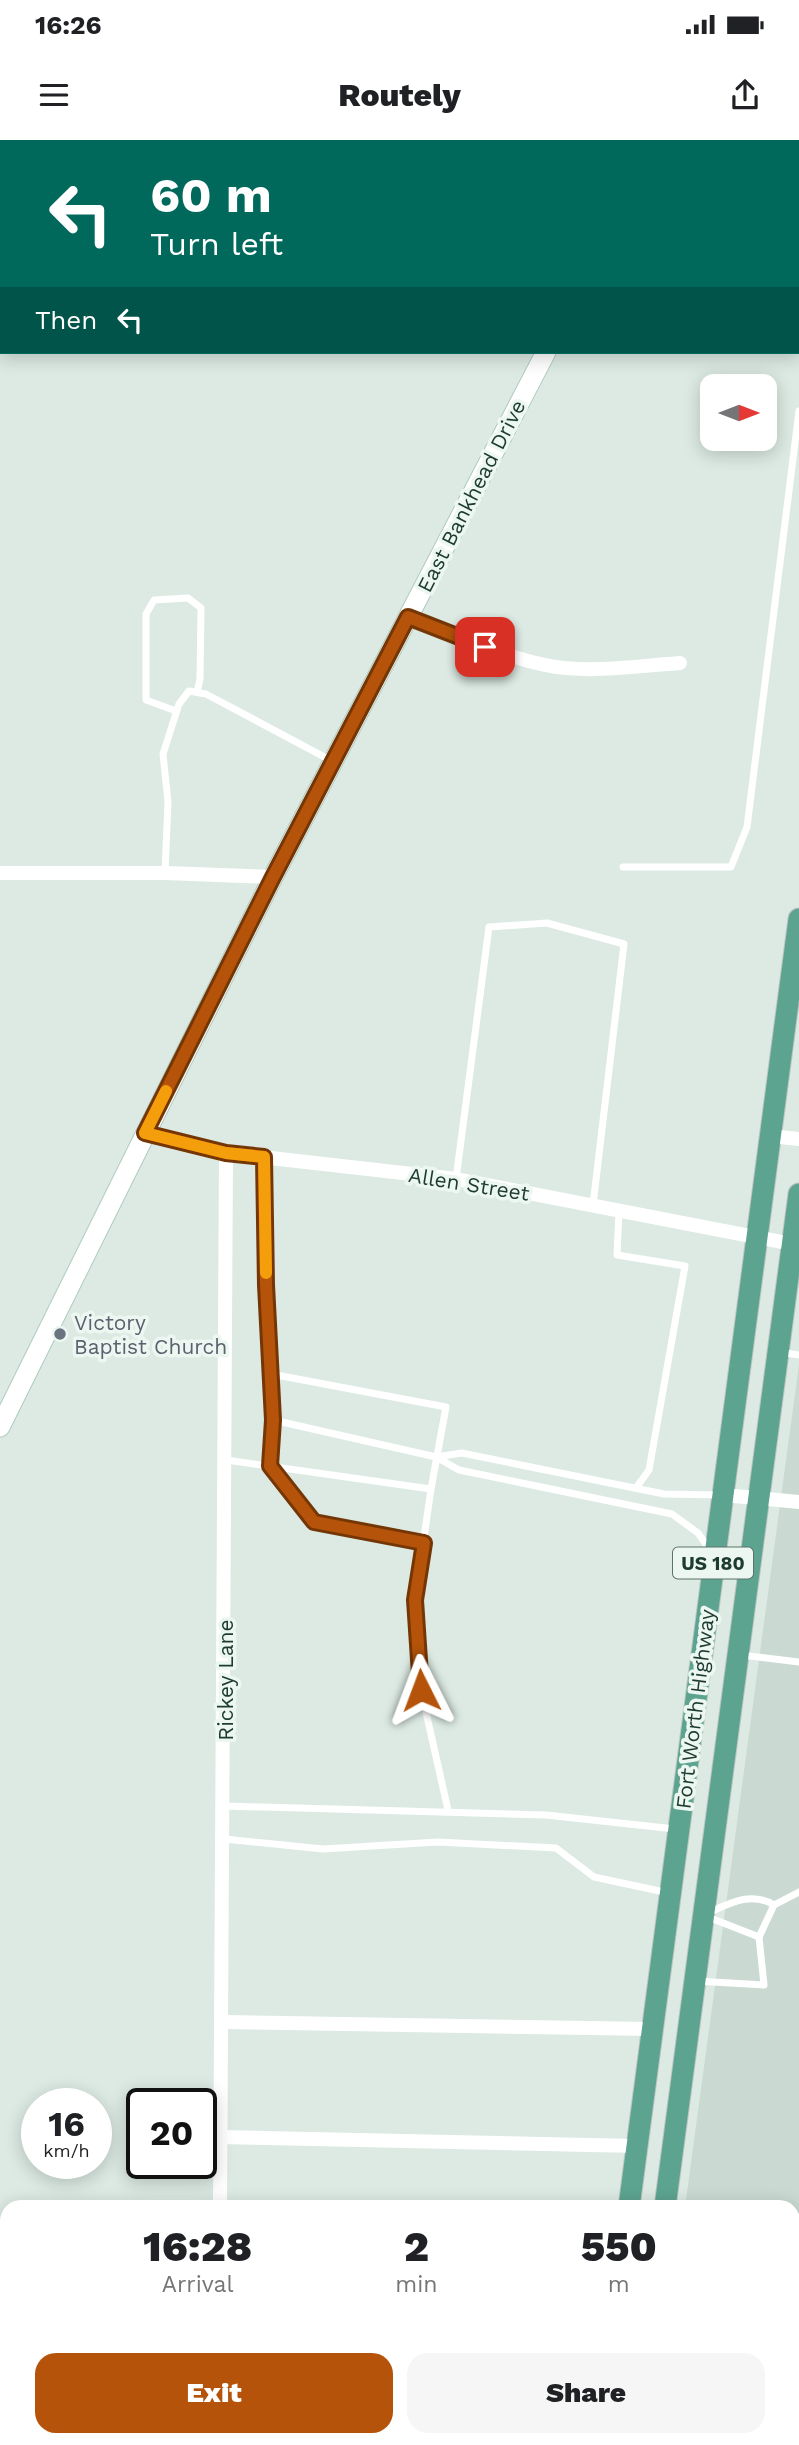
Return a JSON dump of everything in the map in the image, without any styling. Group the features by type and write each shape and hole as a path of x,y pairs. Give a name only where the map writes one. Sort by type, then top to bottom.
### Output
{"main road":[{"name":"Fort Worth Highway","path":"630,2200 799,919"},
{"name":"Fort Worth Highway","path":"666,2200 759,1497 789,1354 799,1194"},
{"path":"669,1902 704,1915"}],"street":[{"name":"East Bankhead Drive","path":"0,1427 5,1405 273,877 545,354"},
{"path":"408,617 485,647 547,666 611,668 680,663"},
{"path":"0,873 165,873 273,877"},
{"name":"Allen Street","path":"145,1133 226,1153 456,1179 757,1239 794,1257"},
{"path":"770,1136 799,1139"},
{"name":"Rickey Lane","path":"220,2200 226,1153"},
{"path":"723,1495 799,1502"},
{"path":"223,2022 653,2029"},
{"path":"219,2137 637,2146"}],"lane":[{"path":"623,867 731,867 747,827 799,411"},
{"path":"176,711 146,700 146,614 154,600 188,598 201,608 200,680 197,692"},
{"path":"165,873 168,802 163,754 176,711 189,691 206,694 333,761"},
{"path":"456,1179 489,927 547,923 624,944 593,1206"},
{"path":"264,1157 273,1420 270,1466 314,1522 424,1543"},
{"path":"619,1211 617,1255 685,1266 649,1470 636,1488"},
{"path":"271,1374 446,1407 415,1600 421,1690 448,1810"},
{"path":"273,1420 436,1457 459,1471 672,1514 698,1533 714,1556"},
{"path":"436,1457 462,1452 664,1494 723,1495"},
{"path":"226,1460 431,1489"},
{"path":"738,1655 799,1662"},
{"path":"224,1806 448,1810 546,1815 679,1829"},
{"path":"224,1839 324,1849 438,1842 555,1847 594,1877 669,1902"},
{"path":"695,1980 764,1985 759,1937 774,1905 799,1892"},
{"path":"704,1915 738,1899 762,1897 774,1905"},
{"path":"704,1915 759,1937"}],"shaded area":[{"path":"799,1364 799,2200 686,2200"}],"slow traffic":[{"path":"166,1091 145,1133 226,1153 264,1157 266,1273"}],"place":[{"name":"Victory Baptist Church","path":"60,1334"}],"route":[{"path":"421,1690 415,1600 424,1543 314,1522 270,1466 273,1420 266,1285 264,1157 226,1153 145,1133 273,877 408,617 485,647"}]}
